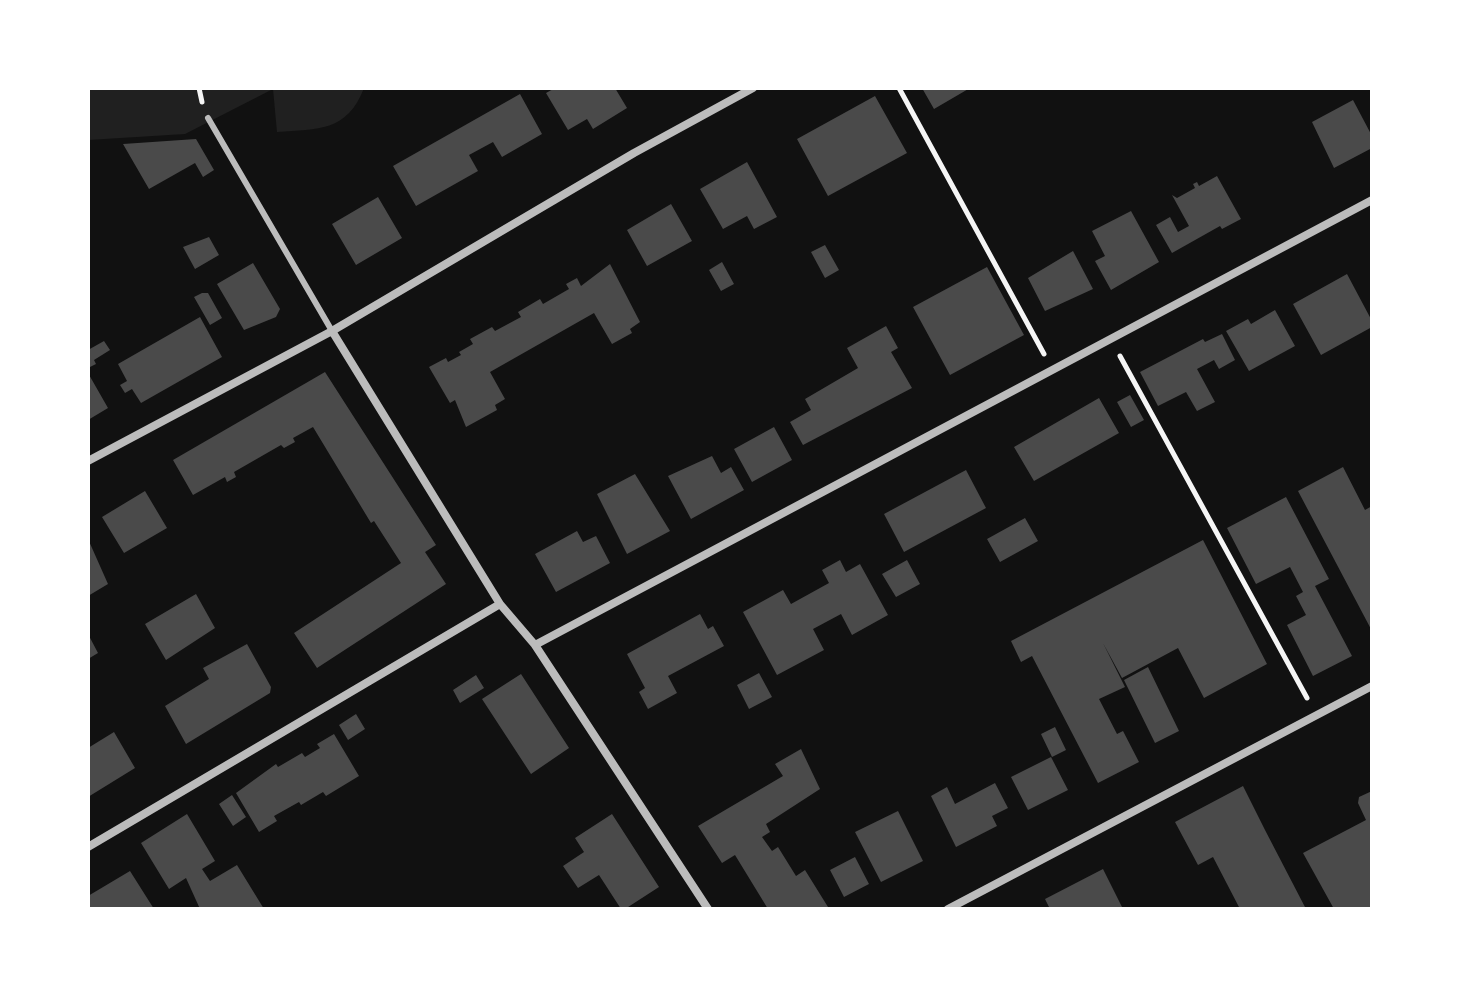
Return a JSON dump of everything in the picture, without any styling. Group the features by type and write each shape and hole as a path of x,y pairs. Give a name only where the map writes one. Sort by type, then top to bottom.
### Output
{"street":[{"path":"88,461 332,331 634,153 753,88"},
{"path":"535,645 1372,200"},
{"path":"332,331 500,604 535,645 708,909"},
{"path":"88,847 500,604"},
{"path":"948,909 1372,686"}],"lane":[{"path":"208,118 332,331"}],"path":[{"path":"899,88 1052,370"},
{"path":"1110,337 1316,716"}],"shaded area":[{"path":"88,88 364,88 349,113 330,125 318,128 277,132 273,89 185,134 88,140"}],"building":[{"path":"555,88 615,88 627,108 593,129 587,119 568,130 546,93"},
{"path":"922,88 970,88 934,109"},
{"path":"520,94 542,134 502,157 493,142 469,155 478,171 416,206 393,166"},
{"path":"875,96 907,153 828,196 797,139"},
{"path":"1353,100 1372,136 1372,148 1334,168 1312,122"},
{"path":"196,139 214,170 203,177 195,163 149,189 123,144"},
{"path":"747,162 777,217 754,229 747,216 723,229 700,189"},
{"path":"1217,176 1241,219 1222,229 1220,226 1172,253 1156,225 1170,217 1178,232 1189,226 1172,195 1177,198 1195,188 1193,184 1197,182 1199,186"},
{"path":"378,197 402,238 356,265 332,224"},
{"path":"671,204 692,241 647,266 627,230"},
{"path":"1131,211 1159,262 1111,290 1095,261 1105,256 1092,231"},
{"path":"209,237 219,255 195,269 183,247"},
{"path":"825,245 839,270 825,278 811,252"},
{"path":"1073,251 1093,289 1045,311 1028,278"},
{"path":"722,262 734,284 721,291 709,270"},
{"path":"253,263 280,309 276,317 244,330 217,284"},
{"path":"610,264 640,322 630,329 632,333 612,344 594,313 490,372 505,399 495,405 497,410 466,427 455,400 450,403 429,367 446,358 448,362 461,355 459,352 473,344 470,339 492,327 495,331 521,317 518,312 540,299 543,304 569,289 566,284 577,278 581,286"},
{"path":"987,267 1024,335 950,375 913,307"},
{"path":"1347,274 1372,321 1372,327 1321,355 1293,304"},
{"path":"208,293 222,318 210,325 194,297"},
{"path":"1275,310 1295,346 1249,371 1226,331 1248,319 1251,324"},
{"path":"200,317 222,357 141,403 132,389 125,393 120,385 127,381 118,364"},
{"path":"886,326 898,348 891,352 912,388 803,445 790,422 811,410 805,399 858,368 847,348"},
{"path":"1222,334 1235,360 1219,369 1214,360 1197,369 1215,402 1197,411 1186,392 1158,406 1140,372 1203,339 1205,342"},
{"path":"104,341 110,350 88,368 88,350"},
{"path":"325,372 436,545 425,552 446,584 317,668 294,633 401,563 374,521 371,523 313,427 293,438 295,442 284,448 281,445 234,472 236,477 227,482 225,477 193,495 173,460"},
{"path":"88,373 108,408 88,420"},
{"path":"1130,395 1144,420 1131,427 1117,402"},
{"path":"1099,398 1119,433 1034,481 1014,447"},
{"path":"774,427 792,460 752,482 734,449"},
{"path":"712,456 721,473 731,467 744,490 691,519 668,476"},
{"path":"1343,467 1365,510 1372,506 1372,631 1298,491"},
{"path":"966,470 986,508 904,552 884,514"},
{"path":"635,474 670,531 627,554 597,494"},
{"path":"145,491 167,528 124,553 102,517"},
{"path":"1286,497 1329,579 1315,586 1352,656 1313,676 1287,625 1306,615 1296,596 1303,592 1290,567 1256,584 1227,528"},
{"path":"1025,518 1038,541 1000,562 987,539"},
{"path":"577,531 583,542 596,536 610,563 556,592 535,554"},
{"path":"88,539 108,584 88,596"},
{"path":"1203,540 1267,664 1204,698 1178,648 1122,678 1103,643 1125,687 1099,699 1117,734 1123,731 1139,762 1098,783 1032,656 1021,662 1011,641"},
{"path":"840,560 846,572 860,564 888,615 852,635 841,614 813,629 824,650 777,675 743,612 783,590 791,604 829,583 822,570"},
{"path":"907,560 920,584 896,597 882,574"},
{"path":"196,594 215,628 166,660 145,624"},
{"path":"700,614 708,629 713,626 724,646 668,676 677,693 648,709 639,692 645,688 627,654"},
{"path":"88,634 98,653 88,659"},
{"path":"247,644 271,687 270,693 186,744 165,706 209,679 203,668"},
{"path":"1148,667 1179,731 1155,743 1124,680"},
{"path":"759,673 772,697 749,709 737,685"},
{"path":"521,674 569,748 531,774 482,699"},
{"path":"476,675 484,688 460,703 453,690"},
{"path":"356,714 365,729 348,740 339,725"},
{"path":"1055,727 1066,750 1052,757 1041,734"},
{"path":"114,732 135,768 88,797 88,748"},
{"path":"334,734 359,776 326,796 323,792 274,816 277,821 259,832 236,793 276,764 278,767 302,753 305,757 320,748 317,744"},
{"path":"801,749 820,789 766,824 770,832 762,837 772,851 778,847 796,876 805,870 828,907 768,909 735,855 722,863 698,826 783,776 775,764"},
{"path":"1051,757 1068,790 1028,810 1011,777"},
{"path":"995,783 1008,808 992,816 997,826 956,847 931,796 947,787 955,804"},
{"path":"1243,786 1306,909 1240,909 1213,857 1198,865 1175,822"},
{"path":"1372,791 1372,909 1334,909 1303,853 1366,820 1358,803 1359,797"},
{"path":"232,795 246,817 233,826 219,804"},
{"path":"898,811 923,861 881,882 855,832"},
{"path":"187,814 215,861 202,869 210,881 237,865 264,909 200,909 186,878 169,889 141,843"},
{"path":"612,814 659,887 625,909 621,909 599,875 578,888 563,866 584,852 575,838"},
{"path":"855,857 869,884 844,897 830,870"},
{"path":"1103,869 1122,907 1050,909 1045,899"},
{"path":"130,871 154,909 90,909 88,896"}]}
